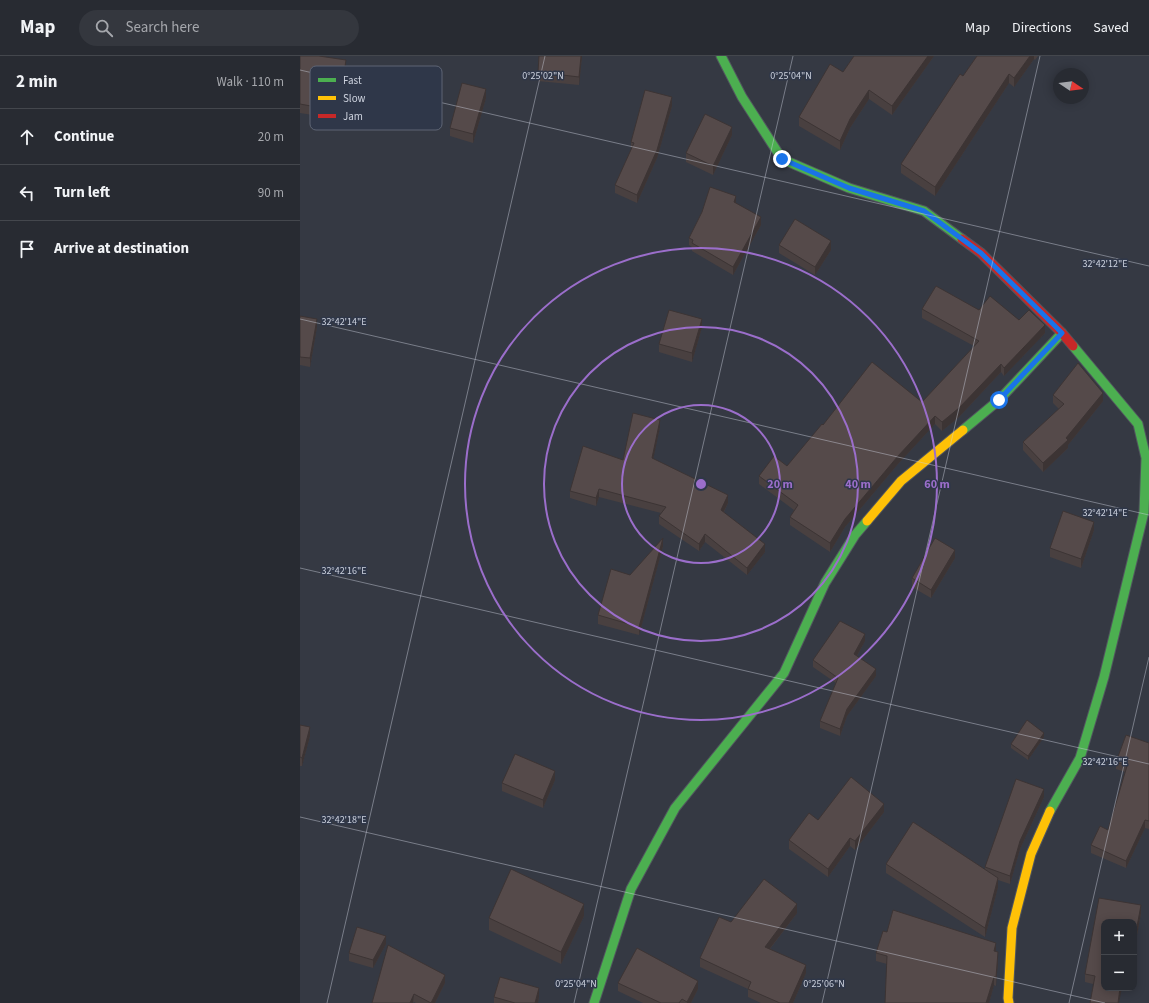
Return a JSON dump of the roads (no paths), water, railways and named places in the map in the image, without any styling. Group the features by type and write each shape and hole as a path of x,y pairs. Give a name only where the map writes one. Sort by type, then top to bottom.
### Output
{"street":[{"path":"722,56 742,97 782,159 849,188 924,211 981,253 1062,333 1138,424 1146,458 1144,512 1104,677 1080,758 1051,810 1031,854 1012,928 1009,1003"},
{"path":"594,1003 631,889 675,808 784,673 825,583 855,535 901,481 999,400 1062,333"}]}
